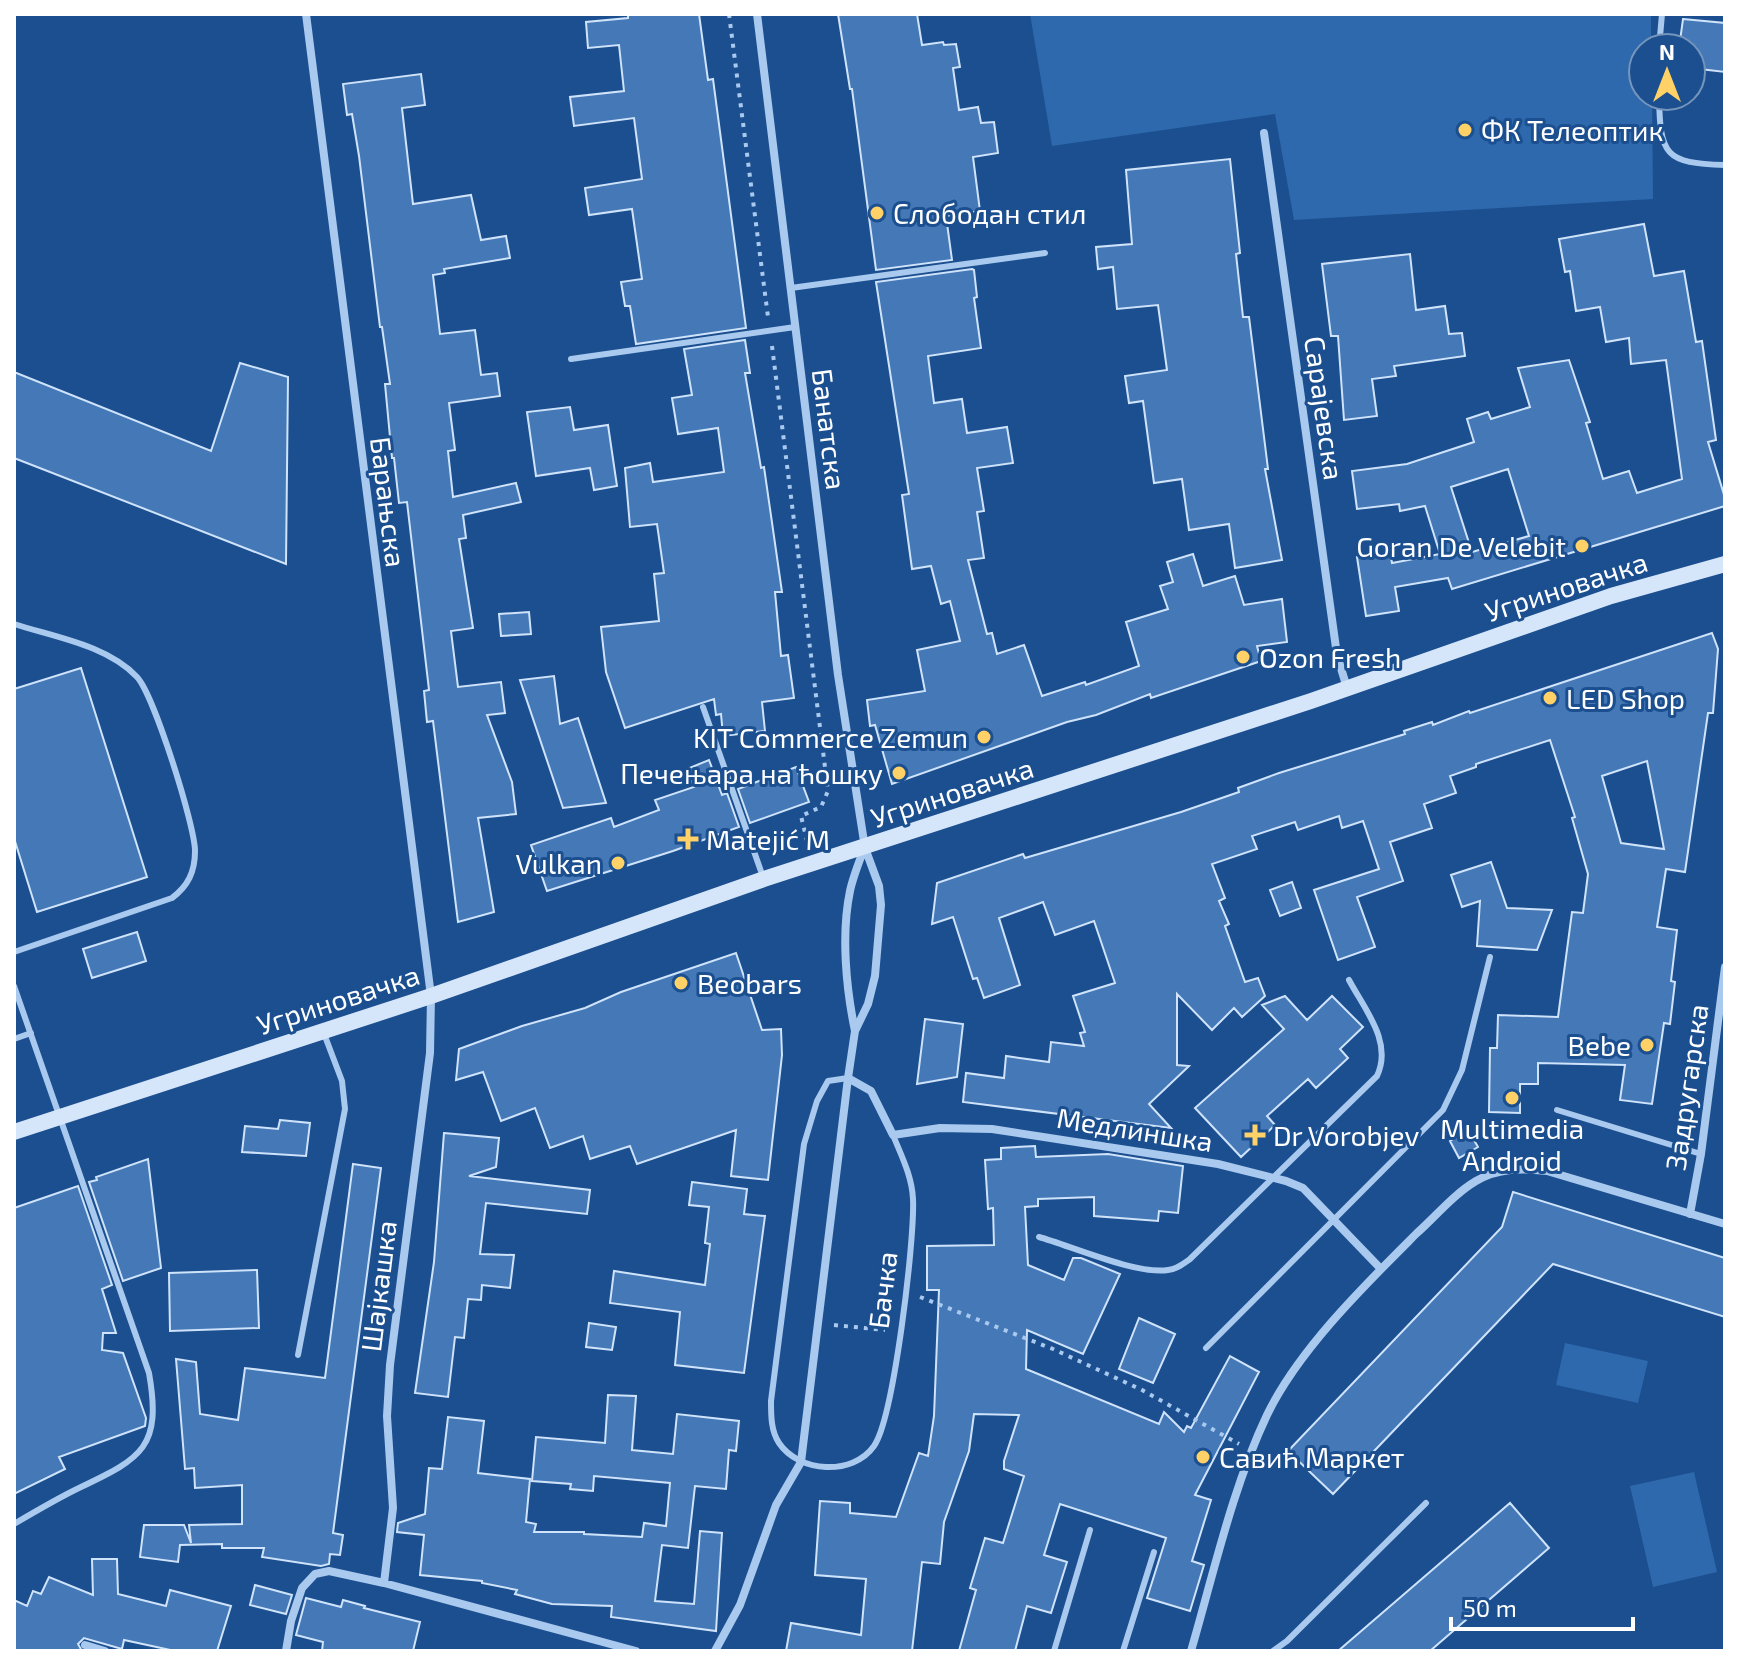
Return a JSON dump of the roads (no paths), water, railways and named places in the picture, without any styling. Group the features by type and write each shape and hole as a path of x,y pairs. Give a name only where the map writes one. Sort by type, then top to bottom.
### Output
{"main road":[{"name":"Угриновачка","path":"14,1132 431,996 764,879 1347,688 1611,596 1725,564"}],"street":[{"name":"Барањска","path":"306,14 431,996"},
{"name":"Банатска","path":"757,14 838,675 865,848"},
{"name":"Сарајевска","path":"1264,133 1337,655 1347,688"},
{"path":"855,1031 848,999 847,912 850,890 865,848"},
{"path":"715,1651 740,1605 771,1515 801,1462 855,1031 868,1004 875,976 881,905 879,886 865,848"},
{"name":"Задругарска","path":"1690,1214 1701,1154 1725,967"},
{"name":"Шајкашка","path":"384,1583 393,1508 387,1416 390,1365 430,1053 431,996"},
{"name":"Бачка","path":"848,1078 871,1091 893,1135"},
{"name":"Медлиншка","path":"893,1135 940,1128 992,1129 1156,1153 1273,1177 1303,1188 1381,1269"},
{"path":"1191,1651 1237,1490 1251,1451 1283,1385 1320,1337 1381,1269 1475,1182 1506,1170 1547,1171 1725,1224"},
{"path":"286,1651 291,1621 307,1580 315,1574 329,1571 636,1651"},
{"path":"85,1645 105,1651"}],"lane":[{"path":"1659,112 1660,131 1668,153 1689,164 1725,165"},
{"path":"791,288 1045,253"},
{"path":"571,359 795,327"},
{"path":"14,624 90,648 138,678 150,698 194,830 195,854 191,877 185,888 172,898 14,952"},
{"path":"703,707 764,879"},
{"path":"1206,1348 1434,1122 1450,1099 1462,1070 1490,957"},
{"path":"1039,1237 1144,1269 1168,1270 1190,1259 1371,1083 1380,1069 1381,1038 1349,980"},
{"path":"14,986 149,1373 153,1397 152,1428 142,1451 125,1466 14,1524"},
{"path":"298,1355 345,1109 342,1081 323,1031"},
{"path":"14,1039 31,1033"},
{"path":"801,1462 787,1453 777,1441 771,1421 784,1282 804,1144 811,1118 828,1081 848,1078"},
{"path":"1557,1110 1701,1154"},
{"name":"Бачка","path":"801,1462 825,1467 852,1464 872,1449 886,1419 905,1291 913,1199 910,1180 893,1135"},
{"path":"1273,1651 1287,1641 1426,1503"},
{"path":"1054,1651 1090,1530"},
{"path":"1123,1651 1154,1552"}],"place":[{"name":"ФК Телеоптик","path":"1465,130"},
{"name":"Слободан стил","path":"877,213"},
{"name":"Goran De Velebit","path":"1582,546"},
{"name":"Ozon Fresh","path":"1243,657"},
{"name":"LED Shop","path":"1550,698"},
{"name":"KIT Commerce Zemun","path":"984,737"},
{"name":"Печењара на ћошку","path":"899,773"},
{"name":"Matejić M","path":"688,839"},
{"name":"Vulkan","path":"618,863"},
{"name":"Beobars","path":"681,983"},
{"name":"Bebe","path":"1647,1045"},
{"name":"Multimedia Android","path":"1512,1098"},
{"name":"Dr Vorobjev","path":"1255,1135"},
{"name":"Савић Маркет","path":"1203,1457"}]}
